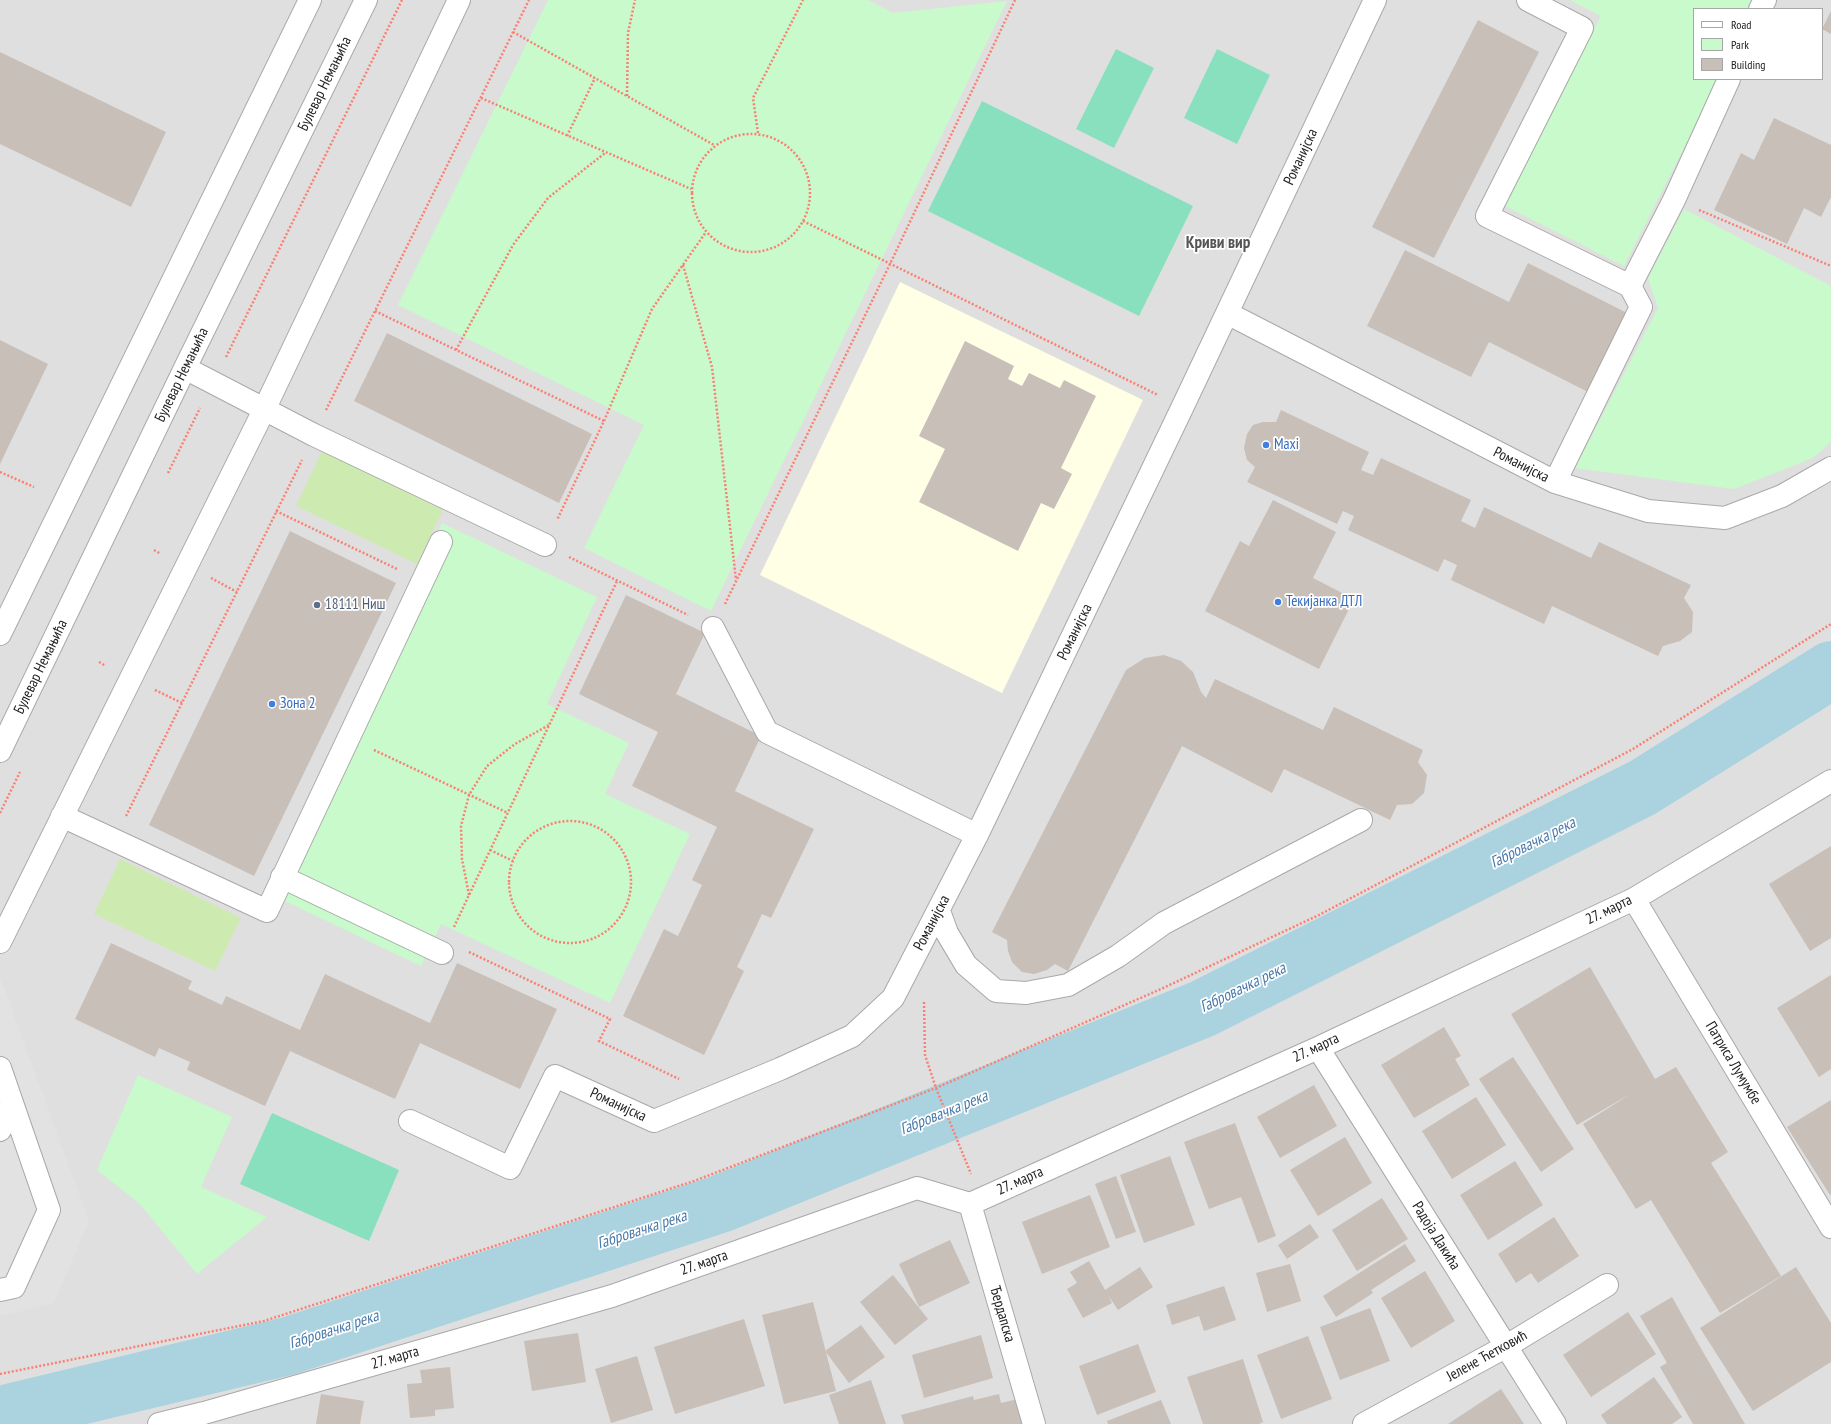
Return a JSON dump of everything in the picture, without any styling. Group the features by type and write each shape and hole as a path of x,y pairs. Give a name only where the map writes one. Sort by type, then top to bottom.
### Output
{"street":[{"path":"0,634 310,0"},
{"name":"Булевар Немањића","path":"0,751 185,368 366,0"},
{"path":"0,942 264,410 459,0"},
{"name":"Романијска","path":"410,1121 510,1168 555,1076 654,1121 852,1036 893,998 977,835 1183,406 1375,0"},
{"path":"1528,0 1582,28 1487,216 1630,286 1642,307 1555,482"},
{"path":"1630,286 1674,200 1729,80"},
{"name":"Романијска","path":"1227,313 1555,482 1648,511 1725,518 1782,496 1831,468"},
{"path":"185,368 264,410 545,545"},
{"path":"62,816 267,911 442,542"},
{"path":"713,628 767,732 977,835"},
{"name":"27. марта","path":"159,1424 205,1419 612,1296 917,1188 970,1204 1318,1048 1634,899 1831,781"},
{"path":"939,911 947,933 966,966 996,991 1026,993 1068,985 1118,956 1164,923 1361,820"},
{"path":"282,877 445,947"},
{"name":"Патриса Лумумбе","path":"1634,899 1831,1227"},
{"name":"Радоја Дакића","path":"1318,1048 1505,1347 1555,1424"},
{"path":"0,1068 49,1210 14,1287 0,1290"},
{"path":"0,1130 12,1104"},
{"name":"Ђердапска","path":"970,1204 1034,1424"},
{"name":"Јелене Ћетковић","path":"1364,1424 1505,1347 1607,1285"}],"path":[{"path":"627,96 628,33 635,0"},
{"path":"758,133 753,98 803,0"},
{"path":"706,232 652,310 604,421 545,545 713,628 890,264 1015,0"},
{"path":"513,32 714,145"},
{"path":"567,136 595,78"},
{"path":"480,98 691,190"},
{"path":"758,133 780,140 798,156 808,176 810,199 803,221 789,239 769,250 746,253 724,247 706,232 694,212 691,190 697,165 714,145 735,135 758,133"},
{"path":"456,350 513,245 548,198 605,152"},
{"path":"1674,200 1831,266"},
{"path":"803,221 1183,406"},
{"path":"683,265 712,367 736,581"},
{"path":"375,311 604,421"},
{"path":"0,472 34,487"},
{"path":"276,511 402,571"},
{"path":"617,581 445,947 610,1020 599,1041 714,1096"},
{"path":"0,1374 264,1321 694,1181 936,1088 1161,989 1320,915 1633,749 1831,624"},
{"path":"469,895 462,859 461,826 469,794 487,766 515,744 550,725"},
{"path":"349,738 508,813"},
{"path":"560,822 581,822 600,829 617,843 627,861 631,880 629,899 621,917 608,931 590,940 572,944 553,941 535,933 522,920 512,903 509,882 513,861 524,843 540,829 560,822"},
{"path":"490,850 513,861"},
{"path":"923,994 925,1055 936,1088 963,1154"}],"shaded area":[{"path":"0,0 1831,0 1831,1424 0,1424"},
{"path":"900,282 1143,400 1002,693 760,575"},
{"path":"0,977 89,1221 54,1303 0,1316"}],"green space":[{"path":"548,0 868,0 893,13 1007,1 711,611 584,548 644,425 398,305"},
{"path":"1570,0 1759,0 1755,8 1693,8 1693,80 1718,80 1624,266 1505,206 1601,16"},
{"path":"1116,49 1154,68 1114,148 1076,129"},
{"path":"1217,49 1270,75 1237,144 1184,118"},
{"path":"982,101 1193,206 1139,316 928,211"},
{"path":"1684,209 1831,286 1831,442 1813,458 1734,489 1575,468 1658,308 1648,278"},
{"path":"322,451 443,510 417,564 296,506"},
{"path":"442,523 597,597 547,704 629,743 605,794 690,834 610,1003 441,924 421,966 268,893"},
{"path":"120,859 241,918 215,971 94,914"},
{"path":"138,1075 232,1117 201,1187 267,1217 197,1274 140,1204 97,1170"},
{"path":"272,1113 399,1170 369,1241 240,1184"}],"building":[{"path":"1831,11 1831,34 1823,30"},
{"path":"1478,20 1539,52 1434,258 1372,227"},
{"path":"0,52 166,132 131,207 0,144"},
{"path":"1774,118 1831,145 1831,197 1821,217 1804,208 1787,244 1714,210 1741,153 1754,160"},
{"path":"1405,250 1509,302 1528,263 1633,316 1594,395 1489,342 1471,377 1367,326"},
{"path":"387,333 592,434 559,503 354,401"},
{"path":"0,340 48,364 0,464"},
{"path":"965,341 1014,366 1008,379 1022,386 1029,373 1060,388 1064,380 1096,396 1061,468 1072,474 1054,509 1041,503 1018,551 919,502 945,449 919,436"},
{"path":"1281,410 1369,452 1361,470 1373,475 1381,458 1471,500 1461,521 1475,528 1484,507 1591,558 1599,542 1691,585 1684,598 1693,612 1692,632 1680,641 1663,646 1658,656 1552,606 1544,624 1451,580 1457,565 1444,559 1438,572 1348,530 1354,516 1343,511 1337,524 1247,482 1255,467 1247,460 1244,448 1247,434 1253,425 1263,422 1276,422"},
{"path":"1273,500 1336,532 1313,578 1354,599 1319,669 1205,611 1240,541 1249,546"},
{"name":"Зона 2","path":"290,531 396,583 254,876 149,825"},
{"path":"626,595 705,633 676,694 761,736 735,791 814,829 771,918 762,914 737,967 744,971 704,1055 623,1016 664,929 678,936 702,885 692,880 717,827 632,786 658,732 579,694"},
{"path":"1164,655 1181,661 1193,672 1201,692 1206,698 1215,679 1323,730 1334,707 1423,750 1418,762 1427,775 1424,793 1412,804 1397,805 1390,820 1284,769 1272,793 1182,746 1068,971 1055,964 1047,970 1034,974 1022,972 1012,962 1008,951 1007,940 992,932 1126,670 1145,658"},
{"path":"1831,846 1831,938 1810,951 1769,884"},
{"path":"111,943 192,981 188,989 222,1005 226,996 300,1030 325,974 430,1023 457,963 557,1009 520,1089 420,1043 395,1099 290,1051 265,1106 187,1070 190,1062 159,1048 155,1057 75,1019"},
{"path":"1590,967 1655,1079 1676,1067 1728,1152 1711,1163 1781,1276 1720,1313 1651,1200 1636,1209 1583,1124 1632,1093 1577,1125 1511,1014"},
{"path":"1831,975 1831,1069 1819,1077 1777,1008"},
{"path":"1444,1027 1461,1056 1455,1059 1470,1085 1414,1118 1381,1065"},
{"path":"1513,1057 1574,1149 1541,1172 1479,1079"},
{"path":"1314,1085 1337,1126 1280,1158 1257,1117"},
{"path":"1476,1097 1506,1145 1452,1179 1422,1131"},
{"path":"1831,1100 1831,1194 1830,1195 1787,1127"},
{"path":"1235,1123 1276,1236 1258,1243 1241,1197 1209,1209 1184,1142"},
{"path":"1345,1137 1372,1183 1318,1216 1290,1170"},
{"path":"1170,1156 1195,1225 1144,1243 1120,1175"},
{"path":"1515,1161 1543,1205 1488,1240 1460,1195"},
{"path":"1116,1176 1136,1232 1116,1239 1095,1184"},
{"path":"1090,1195 1110,1247 1042,1274 1022,1222"},
{"path":"1382,1198 1408,1239 1357,1271 1332,1230"},
{"path":"1554,1217 1579,1256 1538,1283 1531,1273 1516,1283 1498,1254"},
{"path":"1310,1224 1319,1237 1287,1259 1278,1245"},
{"path":"950,1240 970,1283 919,1307 899,1264"},
{"path":"1405,1244 1416,1261 1371,1290 1373,1293 1336,1317 1323,1296"},
{"path":"1089,1261 1105,1290 1140,1267 1153,1287 1118,1310 1108,1295 1112,1303 1083,1318 1067,1289 1077,1283 1070,1272"},
{"path":"1290,1264 1301,1301 1267,1312 1256,1273"},
{"path":"1796,1267 1831,1323 1831,1362 1753,1411 1700,1328"},
{"path":"1425,1271 1455,1321 1411,1348 1381,1298"},
{"path":"893,1275 928,1319 895,1345 860,1302"},
{"path":"1224,1286 1236,1320 1204,1331 1199,1316 1172,1325 1166,1305"},
{"path":"1672,1297 1745,1424 1693,1424 1660,1367 1667,1363 1640,1316"},
{"path":"813,1302 836,1391 784,1404 762,1315"},
{"path":"1370,1308 1390,1361 1340,1380 1320,1327"},
{"path":"1628,1312 1656,1354 1591,1397 1563,1355"},
{"path":"744,1319 765,1386 675,1414 654,1347"},
{"path":"861,1325 885,1357 849,1383 825,1351"},
{"path":"578,1333 586,1382 532,1391 524,1341"},
{"path":"981,1335 993,1378 924,1398 912,1355"},
{"path":"1308,1336 1332,1399 1281,1419 1257,1355"},
{"path":"1138,1344 1156,1392 1097,1415 1079,1366"},
{"path":"637,1356 653,1410 611,1423 595,1369"},
{"path":"1243,1359 1263,1422 1259,1424 1203,1424 1187,1377"},
{"path":"450,1367 454,1408 435,1410 435,1416 410,1418 407,1384 422,1383 420,1370"},
{"path":"1654,1377 1682,1417 1672,1424 1607,1424 1601,1415"},
{"path":"871,1380 886,1424 839,1424 829,1395"},
{"path":"1501,1389 1524,1424 1448,1424"},
{"path":"321,1394 364,1401 360,1424 316,1424"},
{"path":"999,1394 1001,1403 1022,1398 1029,1424 904,1424 901,1415 973,1396 974,1400"},
{"path":"1161,1400 1171,1424 1108,1424 1107,1421"}],"waterway":[{"name":"Габровачка река","path":"0,1415 288,1346 720,1204 1202,1009 1642,788 1831,670"}],"place":[{"name":"Maxi","path":"1266,445"},
{"name":"Текијанка ДТЛ","path":"1278,602"},
{"name":"18111 Ниш","path":"317,605"},
{"name":"Зона 2","path":"272,704"}],"district":[{"name":"Криви вир","path":"1218,243"}]}
